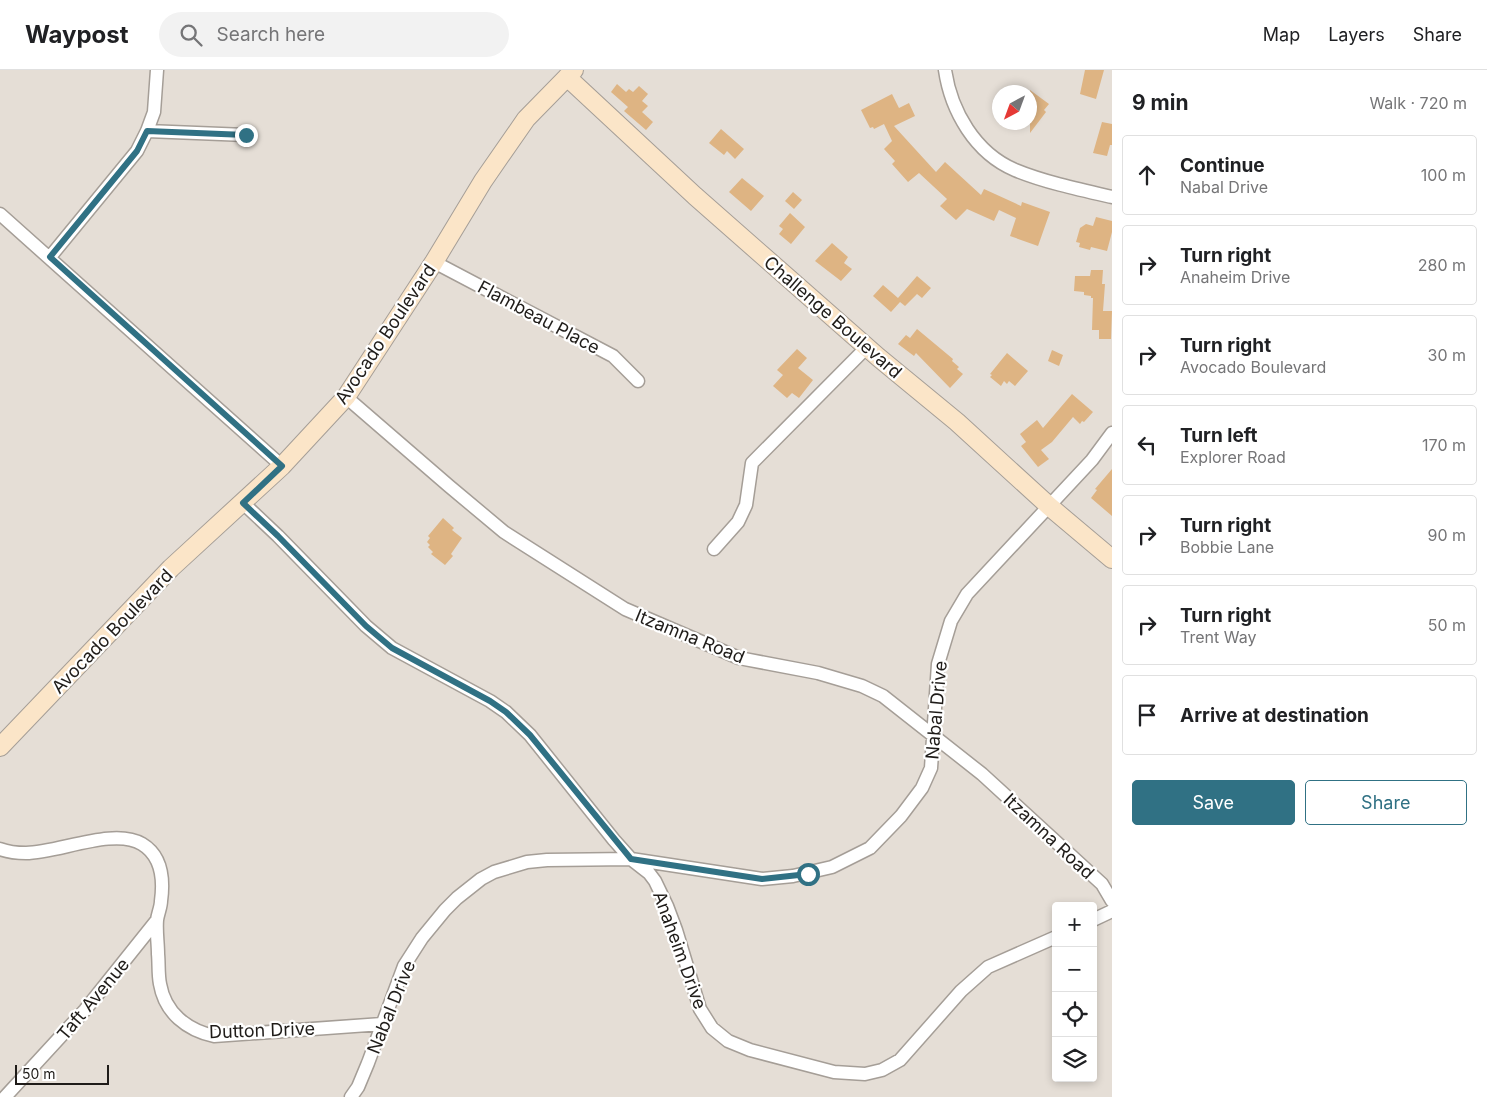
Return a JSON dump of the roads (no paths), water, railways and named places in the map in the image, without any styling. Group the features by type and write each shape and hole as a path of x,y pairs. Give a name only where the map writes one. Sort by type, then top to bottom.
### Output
{"main road":[{"name":"Avocado Boulevard","path":"0,747 171,568 282,466 346,397 434,262 483,181 526,119 567,72"},
{"name":"Challenge Boulevard","path":"567,72 688,190 867,347 957,422 1049,506 1112,559"}],"street":[{"path":"50,257 137,151 154,112 157,70"},
{"path":"945,70 950,96 962,122 990,155 1015,170 1072,188 1112,197"},
{"path":"147,131 246,135"},
{"path":"0,214 282,466"},
{"name":"Flambeau Place","path":"434,262 613,356 638,380"},
{"path":"714,550 738,522 746,505 752,463 867,347"},
{"name":"Itzamna Road","path":"346,397 504,532 624,609 740,658 818,673 862,686 884,696 934,738 982,774 1102,884 1112,901"},
{"name":"Nabal Drive","path":"351,1097 358,1087 368,1063 404,966 422,938 451,904 481,879 494,872 527,862 547,860 631,859 762,879 793,876 832,867 870,848 901,816 922,788 931,768 938,664 951,621 967,594 1092,460 1112,433"},
{"name":"Anaheim Drive","path":"243,503 366,626 392,648 490,701 530,735 631,859 649,873 655,881 667,906 700,1009 712,1028 728,1040 750,1050 834,1072 865,1074 882,1070 892,1066 908,1052 961,991 988,967 1052,939"},
{"name":"Dutton Drive","path":"0,849 16,853 35,853 116,837 140,842 152,852 162,874 162,901 157,920 159,977 162,994 176,1018 194,1030 214,1036 382,1024"},
{"path":"1097,918 1112,911"},
{"name":"Taft Avenue","path":"5,1097 86,1010 157,920"}]}
